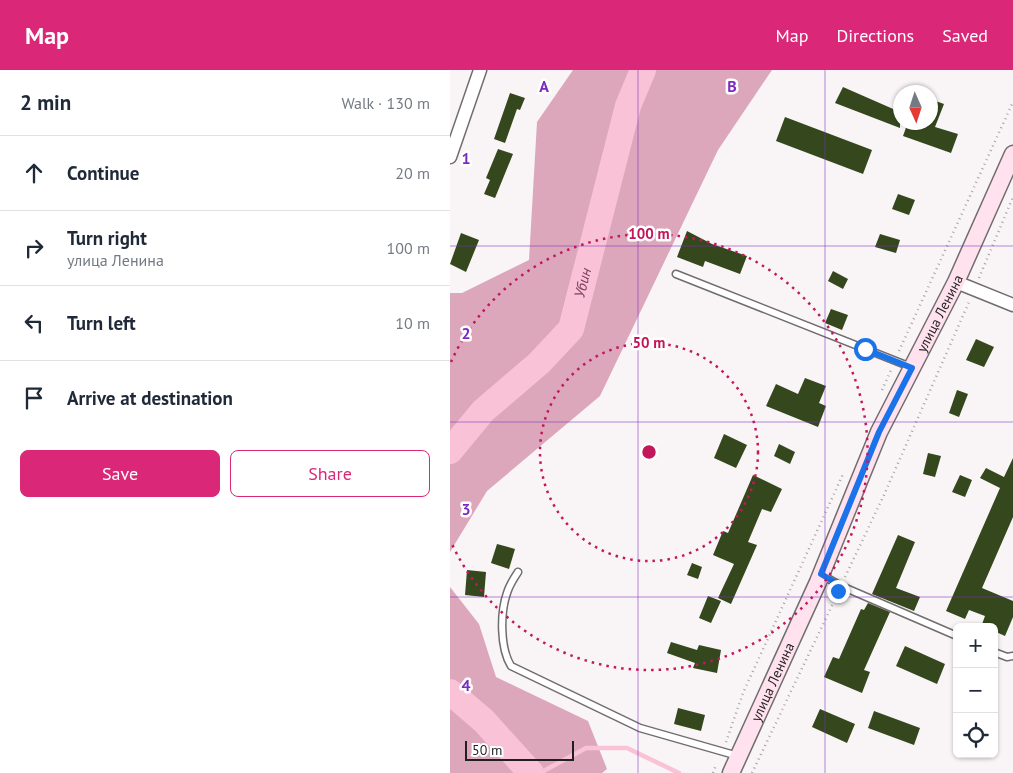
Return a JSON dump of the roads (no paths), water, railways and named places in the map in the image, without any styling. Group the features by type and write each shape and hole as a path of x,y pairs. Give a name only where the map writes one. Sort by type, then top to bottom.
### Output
{"street":[{"path":"450,157 480,70"},
{"name":"улица Ленина","path":"730,773 821,574 879,432 956,282 1013,154"},
{"path":"956,282 974,291 1013,305"}],"lane":[{"path":"676,274 912,368"},
{"path":"518,572 507,592 503,611 505,647 507,660 511,666 640,728 738,756"},
{"path":"821,574 841,586 953,634"},
{"path":"998,654 1007,657 1013,656"}],"waterway":[{"name":"Убин","path":"450,451 483,411 539,363 571,329 628,106 643,70"},
{"name":"Убин","path":"450,692 484,721 531,773"},
{"path":"540,773 586,748 627,748 679,773"}]}
